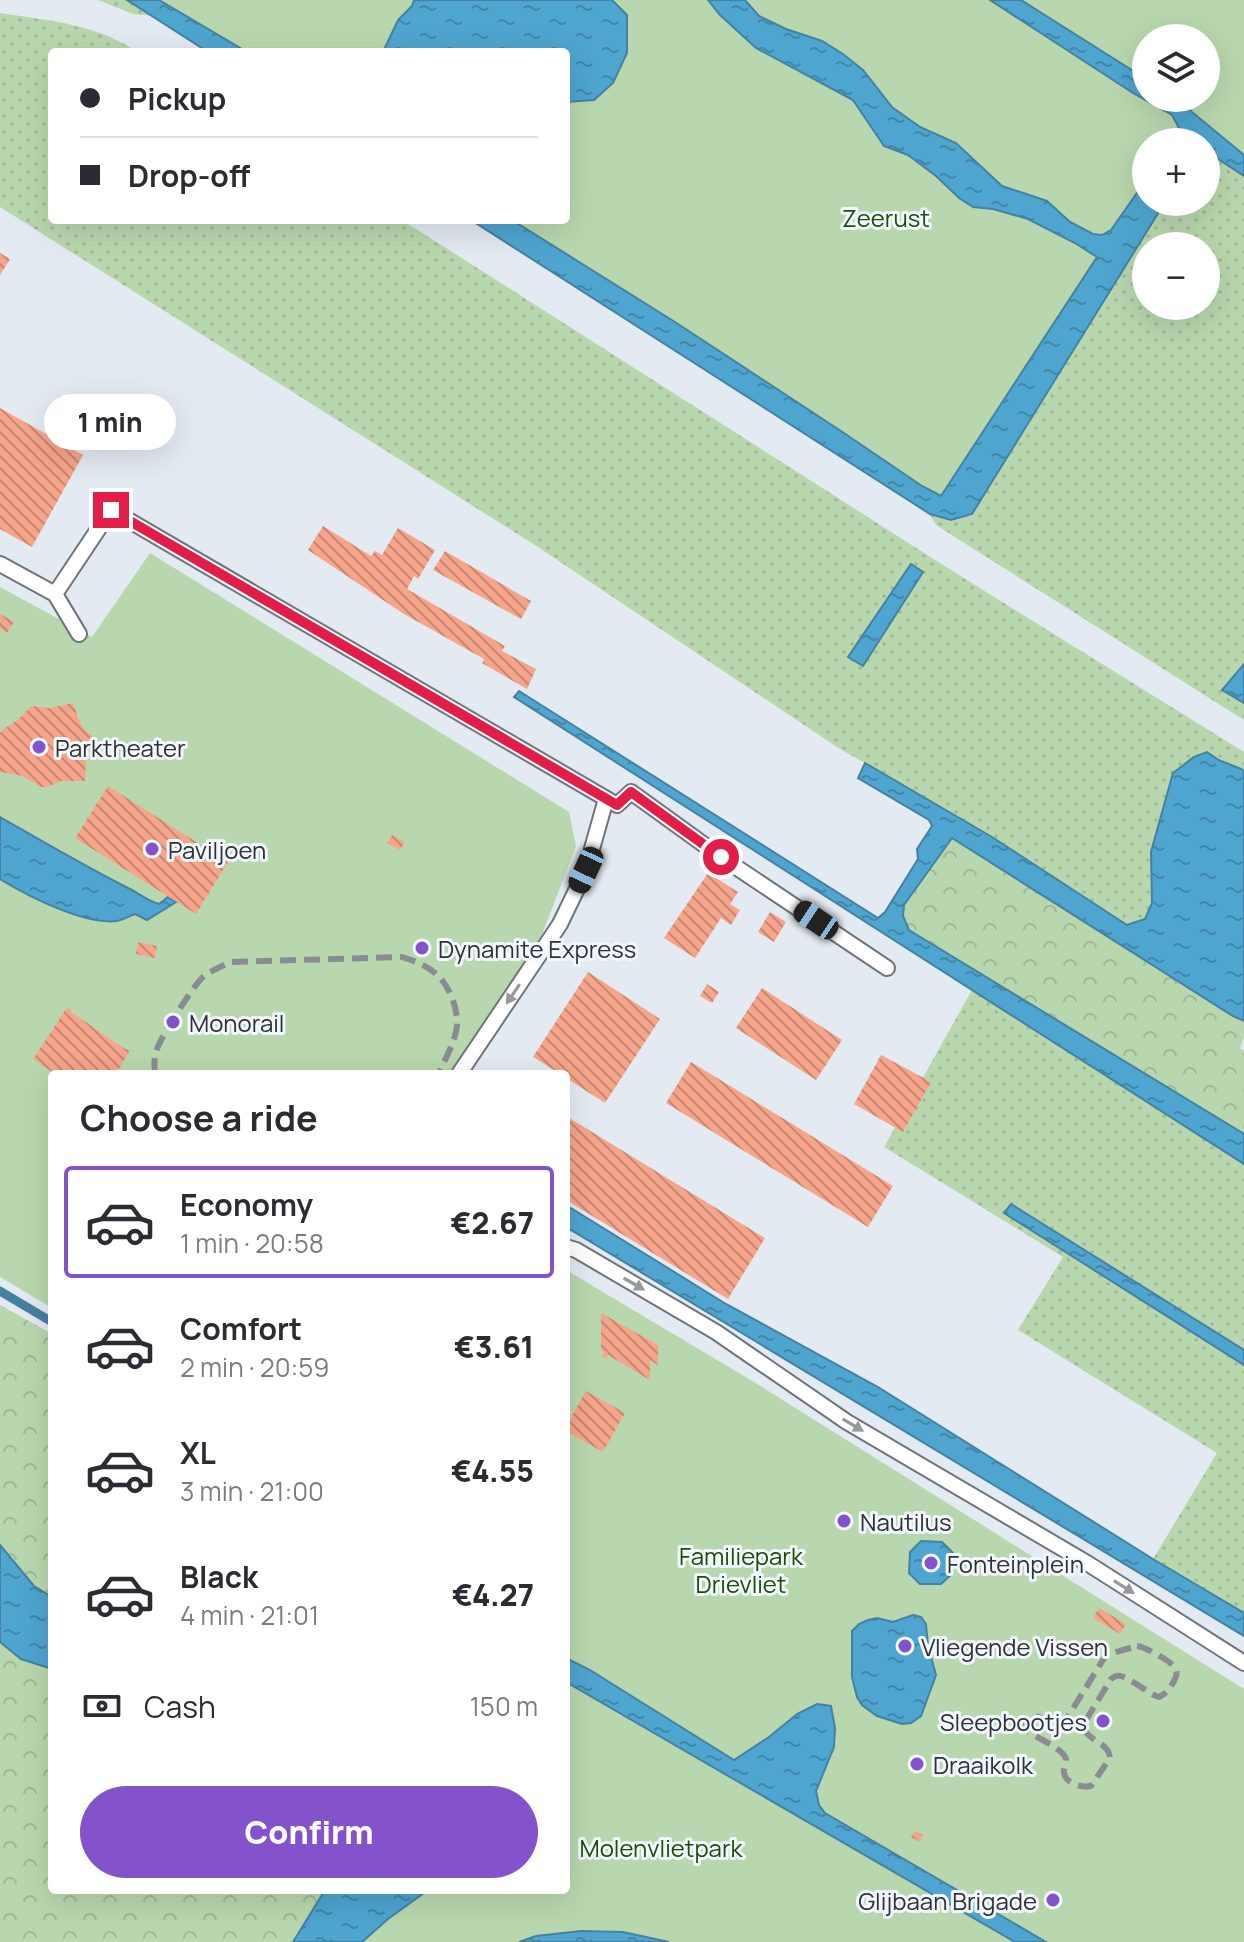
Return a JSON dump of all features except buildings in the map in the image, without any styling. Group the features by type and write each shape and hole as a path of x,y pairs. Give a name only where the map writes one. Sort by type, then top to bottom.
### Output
{"lane":[{"path":"55,594 111,510 617,805 631,792 721,857 887,968"},
{"path":"0,564 55,594 79,634"},
{"path":"462,1070 560,924 586,870 606,799"},
{"path":"570,1248 716,1332 847,1422 1087,1563 1244,1663"}],"green space":[{"path":"98,0 127,0 153,16 133,14"},
{"name":"Zeerust","path":"135,0 1005,0 1132,88 1132,112 1174,112 1201,126 1132,128 1132,216 1137,216 951,515 490,224 570,224 570,48 212,48"},
{"path":"1013,0 1244,0 1244,167 1220,146 1220,128 1199,128 1181,112 1220,112 1220,24 1132,24 1132,77"},
{"path":"0,13 88,29 121,42 131,48 48,48 48,224 408,224 954,572 1244,752 1244,771 1207,752 1173,773 1151,852 1152,903 1145,919 1127,925 992,837 837,747 538,547 0,207"},
{"path":"1220,160 1244,176 1244,664 1222,690 1244,703 1244,720 936,525 930,515 951,520 972,514 1132,255 1132,320 1220,320 1220,232 1146,232 1156,216 1220,216"},
{"path":"150,553 569,812 576,846 543,932 456,1070 48,1070 48,1306 0,1277 0,587 92,637"},
{"path":"952,838 1244,1021 1240,1048 1244,1051 1244,1134 909,930 903,916 904,905"},
{"path":"972,990 1244,1164 1244,1350 1011,1204 1004,1213 1244,1365 1244,1613 1153,1559 1217,1453 1018,1330 1063,1257 884,1147"},
{"name":"Familiepark Drievliet","path":"570,1272 754,1382 1244,1689 1244,1942 1046,1942 734,1760 570,1660"},
{"path":"0,1305 48,1332 48,1595 34,1586 0,1545"},
{"path":"0,1642 21,1659 48,1668 48,1894 324,1894 294,1942 0,1942"},
{"name":"Molenvlietpark","path":"570,1684 1015,1942 292,1942 322,1894 570,1894"}],"water":[{"path":"127,0 159,0 240,48 202,48"},
{"path":"414,0 612,0 627,15 627,53 613,83 594,100 570,102 570,48 385,48 398,20"},
{"path":"708,0 745,0 759,16 822,41 863,70 892,107 920,127 956,143 1002,186 1047,201 1070,222 1093,234 1102,235 1111,230 1132,200 1132,216 1156,216 1146,232 1132,232 1132,255 972,514 951,520 930,514 477,224 518,224 941,496 1097,257 1028,219 973,207 908,155 884,146 853,100 756,48"},
{"path":"990,0 1021,0 1132,70 1132,92"},
{"path":"1167,112 1192,112 1211,128 1179,128"},
{"path":"1220,135 1244,155 1244,176 1220,160"},
{"path":"911,564 923,572 863,666 848,657"},
{"path":"1244,664 1244,703 1222,690"},
{"path":"519,691 878,918 885,912 918,859 917,849 932,826 929,820 858,778 865,763 992,837 1127,925 1145,919 1152,903 1151,852 1173,773 1194,757 1207,752 1241,769 1244,771 1244,1021 952,838 904,905 903,916 909,930 1244,1134 1244,1164 514,697"},
{"path":"0,817 151,901 159,904 168,897 176,902 147,920 135,914 104,921 73,914 41,901 0,879"},
{"path":"1011,1204 1244,1350 1244,1365 1004,1213"},
{"path":"570,1207 726,1304 878,1387 1244,1613 1244,1636 570,1229"},
{"name":"Fonteinplein","path":"921,1541 942,1542 953,1553 952,1574 941,1584 920,1584 909,1573 910,1552"},
{"path":"0,1545 34,1586 48,1595 48,1668 21,1659 0,1642"},
{"path":"913,1615 921,1617 926,1624 936,1675 921,1716 911,1723 902,1724 877,1716 857,1697 852,1677 852,1631 868,1620 877,1618 893,1622"},
{"path":"570,1660 734,1760 797,1714 817,1704 831,1706 834,1747 816,1791 819,1805 825,1813 1046,1942 1015,1942 570,1684"},
{"path":"323,1894 422,1894 362,1942 293,1942"},
{"path":"581,1931 623,1932 669,1942 519,1942 536,1936"}],"waterway":[{"path":"0,1291 48,1320"}],"railway":[{"path":"155,1070 157,1049 185,1001 202,978 230,962 402,957 436,974 447,987 455,1007 456,1032 441,1070"},
{"path":"1137,1646 1170,1663 1176,1670 1176,1677 1159,1697 1121,1676 1111,1679 1083,1725 1088,1735 1106,1748 1110,1758 1091,1786 1075,1784 1065,1777 1065,1756 1029,1732 1026,1722 1031,1716 1036,1716 1055,1725 1064,1723 1106,1655 1137,1646"}],"place":[{"name":"Parktheater","path":"39,747"},
{"name":"Paviljoen","path":"152,849"},
{"name":"Dynamite Express","path":"422,948"},
{"name":"Monorail","path":"173,1022"},
{"name":"Nautilus","path":"844,1521"},
{"name":"Fonteinplein","path":"931,1563"},
{"name":"Vliegende Vissen","path":"905,1646"},
{"name":"Sleepbootjes","path":"1103,1721"},
{"name":"Draaikolk","path":"917,1764"},
{"name":"Glijbaan Brigade","path":"1053,1900"}],"route":[{"path":"111,510 617,805 631,792 721,857"}]}
